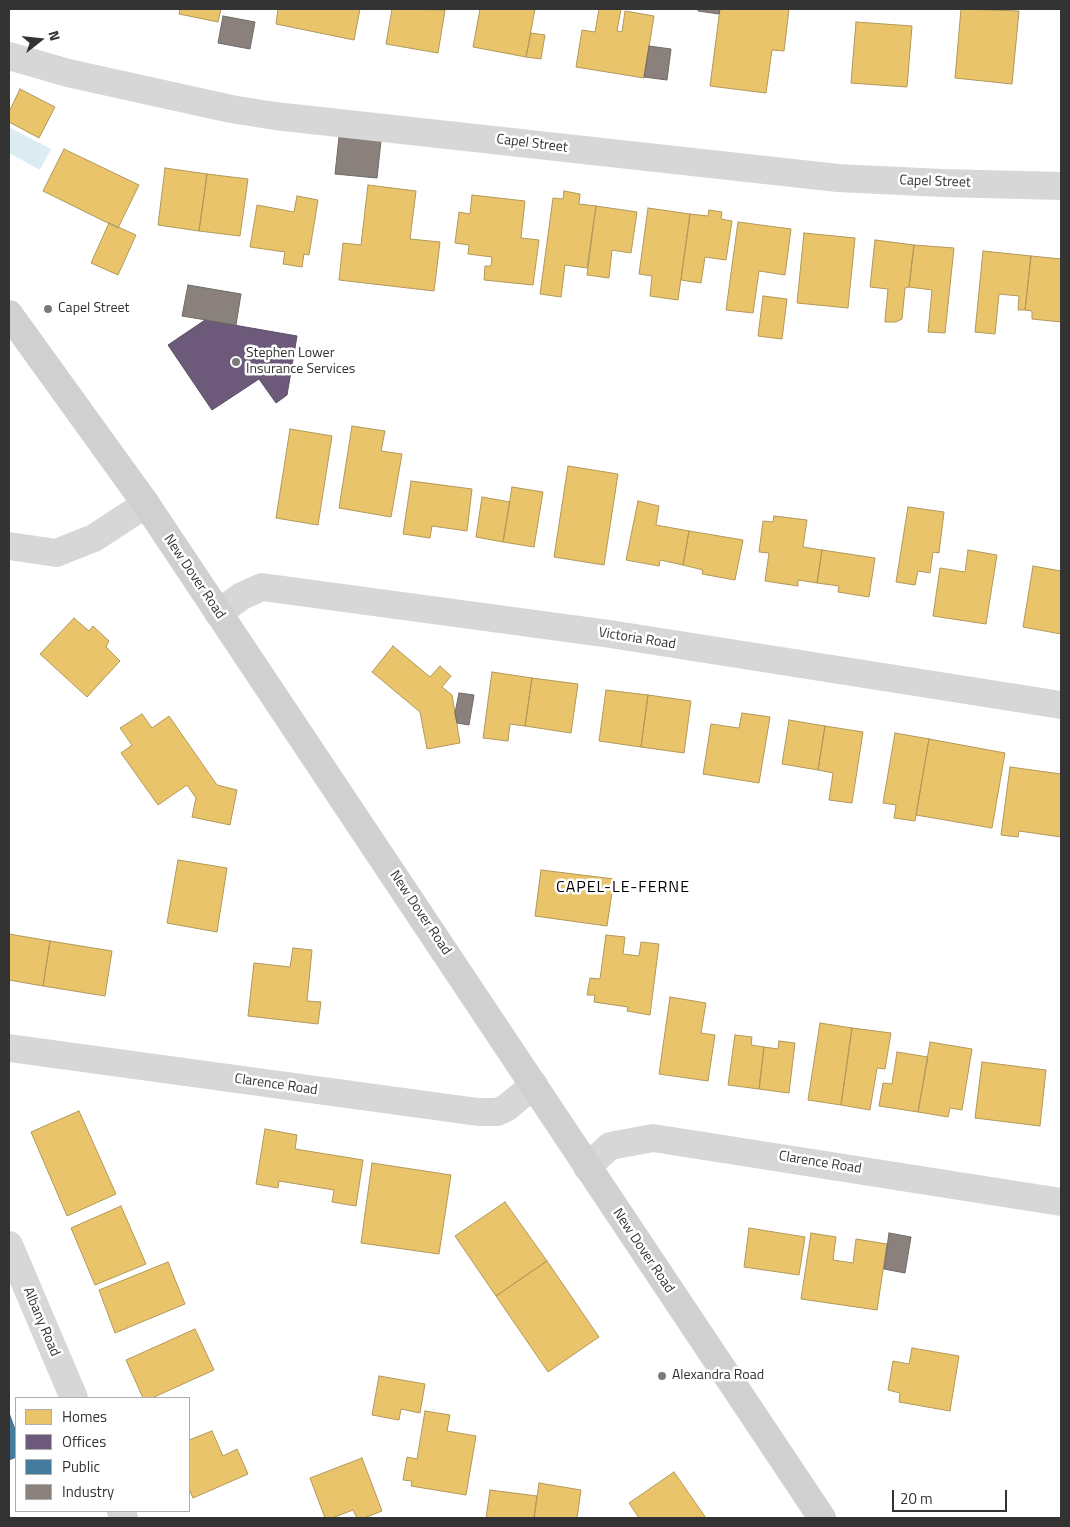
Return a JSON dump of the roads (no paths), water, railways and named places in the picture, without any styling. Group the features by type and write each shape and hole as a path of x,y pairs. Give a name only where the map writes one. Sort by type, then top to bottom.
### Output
{"main road":[{"name":"New Dover Road","path":"9,314 146,504 822,1518"}],"street":[{"name":"Capel Street","path":"9,56 68,73 231,109 284,117 838,178 1061,186"},
{"path":"9,546 38,552 56,553 94,538 146,504"},
{"name":"Victoria Road","path":"218,612 242,596 262,587 610,634 1061,705"},
{"name":"Clarence Road","path":"9,1048 478,1112 497,1112 506,1108 534,1085"},
{"name":"Clarence Road","path":"587,1167 610,1146 653,1138 1061,1202"},
{"name":"Albany Road","path":"9,1245 74,1397"}],"place":[{"name":"Capel Street","path":"48,309"},
{"name":"Stephen Lower Insurance Services","path":"236,362"},
{"name":"Alexandra Road","path":"662,1376"}],"district":[{"name":"CAPEL-LE-FERNE","path":"623,888"}]}
